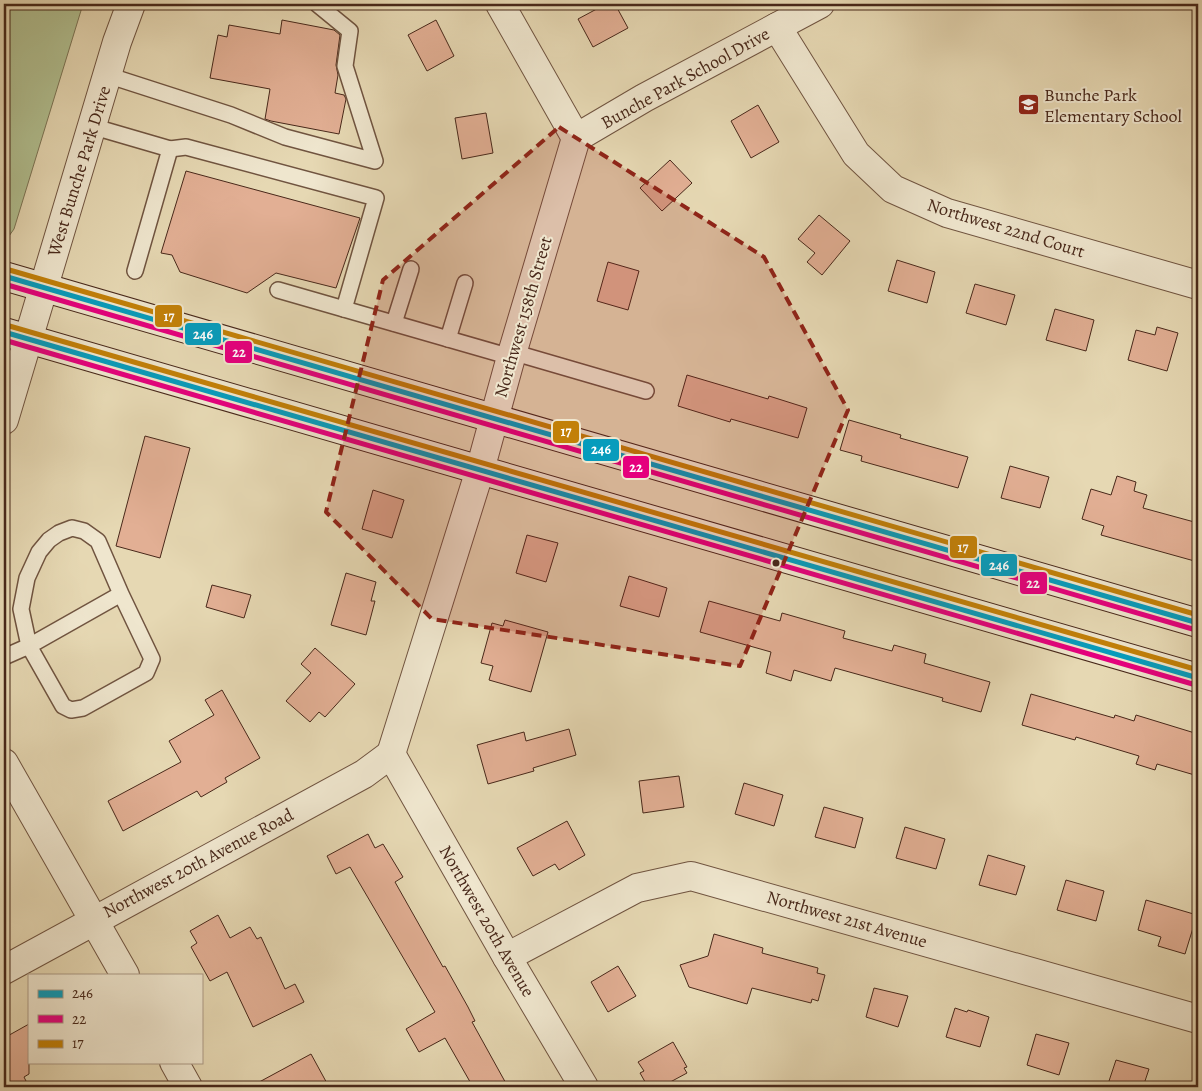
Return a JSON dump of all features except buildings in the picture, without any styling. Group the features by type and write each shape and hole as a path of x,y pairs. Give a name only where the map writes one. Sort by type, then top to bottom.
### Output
{"street":[{"name":"West Bunche Park Drive","path":"4,420 16,335 44,288 107,75 131,4"},
{"path":"500,4 576,138"},
{"name":"Bunche Park School Drive","path":"576,138 644,98 820,4"},
{"name":"Northwest 22nd Court","path":"777,27 856,154 893,189 947,213 1198,285"},
{"name":"Northwest 158th Street","path":"392,754 480,470 576,138"},
{"path":"4,276 1198,623"},
{"path":"16,335 1198,678"},
{"name":"Northwest 20th Avenue Road","path":"4,970 364,774 392,754"},
{"name":"Northwest 20th Avenue","path":"392,754 506,958 584,1087"},
{"path":"4,763 124,974"},
{"name":"Northwest 21st Avenue","path":"506,958 637,888 691,876 1198,1019"},
{"path":"175,1064 188,1087"}],"lane":[{"path":"107,75 231,115 285,137 375,161 345,66 350,31 317,4"},
{"path":"92,126 170,150 186,147 376,198 344,309"},
{"path":"135,271 170,150"},
{"path":"394,323 411,269"},
{"path":"448,339 465,283"},
{"path":"278,290 448,339 512,354 646,391"},
{"path":"72,528 84,531 98,541 121,594 152,659 146,673 83,708 71,710 62,706 29,646 21,609 27,578 39,552 49,540 59,533 72,528"},
{"path":"4,657 29,646 121,594"}],"highlighted area":[{"path":"559,127 764,257 848,410 740,666 432,619 326,512 383,280"}],"green space":[{"path":"4,4 83,4 14,229 4,243"}],"transit line":[{"name":"17","path":"6,269 1198,615"},
{"name":"246","path":"4,276 1198,623"},
{"name":"22","path":"4,284 1196,630"},
{"name":"17","path":"6,325 1198,670"},
{"name":"246","path":"4,332 1198,678"},
{"name":"22","path":"4,340 1196,685"}],"place":[{"name":"Bunche Park Elementary School","path":"1028,105"}]}
